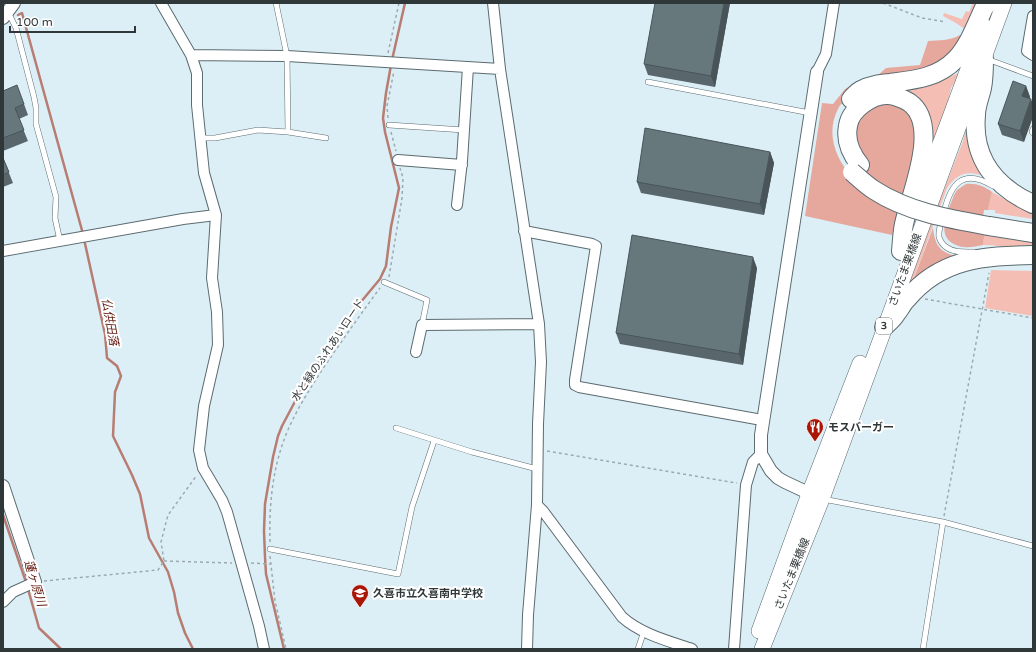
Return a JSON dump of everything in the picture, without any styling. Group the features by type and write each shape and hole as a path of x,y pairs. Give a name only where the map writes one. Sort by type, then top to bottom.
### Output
{"highway":[{"path":"988,3 984,8 965,49 946,68 926,78 874,85 860,91 850,100 841,113 838,124 838,141 841,155 856,169 895,192 935,206 1033,233"},
{"path":"984,58 984,75 975,124 981,154 987,168 998,181 1020,197 1033,204"},
{"path":"856,169 848,142 848,126 851,117 857,108 866,101 888,94 911,103 919,114 924,128 925,143 917,181 904,225 901,251"},
{"path":"990,221 1033,223"},
{"path":"884,327 896,315 907,299 923,283 940,271 968,261 1006,256 1033,255"}],"main road":[{"name":"さいたま栗橋線","path":"762,649 875,324 992,3"},
{"name":"さいたま栗橋線","path":"752,649 884,327 1004,3"}],"street":[{"path":"161,3 191,55 197,73 197,105 204,173 216,215 212,251 212,278 217,312 218,345 206,395 199,450 203,468 225,507 260,626 264,649"},
{"path":"502,3 493,8 500,69 539,324 541,362 537,449 537,505 528,615 527,649"},
{"path":"815,496 778,478 761,454 760,435 817,72 826,54 834,3"},
{"path":"1033,16 1027,51 1033,55"},
{"path":"191,55 287,56 500,69"},
{"path":"457,205 462,165 468,67"},
{"path":"398,160 462,165"},
{"path":"3,251 216,215"},
{"path":"524,231 596,246 575,385 762,420"},
{"path":"416,352 422,325 539,324"},
{"path":"734,649 746,485 753,462 761,454"},
{"path":"3,486 6,509 35,582 13,592 3,602"},
{"path":"537,505 622,617 631,625 644,631 692,649"}],"lane":[{"path":"276,3 287,56 288,132"},
{"path":"9,8 16,28 34,96 36,124 56,197 55,218 60,241"},
{"path":"984,58 1033,76"},
{"path":"648,82 811,113"},
{"path":"389,125 464,130"},
{"path":"1033,128 1033,133"},
{"path":"200,138 215,138 258,130 288,132 326,138"},
{"path":"1000,191 986,181 979,179 970,178 957,183 947,199 939,232 940,239 946,247 957,251 1006,256"},
{"path":"1006,196 1019,202 1033,204"},
{"path":"384,282 427,300 422,325"},
{"path":"396,428 434,441 537,469"},
{"path":"270,549 398,574 412,506 434,441"},
{"path":"815,496 943,522 1033,546"},
{"path":"923,649 943,522"},
{"path":"638,649 644,631"}],"path":[{"name":"水と緑のふれあいロード","path":"286,649 274,601 269,564 269,514 275,473 283,441 309,390 352,325 389,276 402,198 403,178 389,125 387,106 399,3"},
{"path":"883,3 922,18 946,22"},
{"path":"943,522 989,273"},
{"path":"918,297 1033,318"},
{"path":"537,449 746,485"},
{"path":"35,582 158,570 164,561 161,542 168,514 203,468"},
{"path":"164,561 269,564"}],"shaded area":[{"path":"973,3 982,3 966,30 943,16 944,13 962,19 966,11 969,12"},
{"path":"960,35 966,40 948,60 848,94 835,116 832,135 834,144 841,162 852,177 856,146 857,118 884,100 909,110 920,135 892,235 805,216 822,103 833,104 845,89 857,82 877,76 886,68 920,65 928,41 948,39"},
{"path":"961,72 951,88 942,128 928,166 900,90 926,87"},
{"path":"970,112 987,177 969,173 964,174 955,179 947,188 911,286 902,297 963,141"},
{"path":"966,184 980,185 992,192 988,210 984,210 981,229 985,230 983,245 962,247 947,239 945,233 945,220 954,195 957,190"},
{"path":"992,192 1020,208 1033,211 1033,219 995,213 995,210 988,210"},
{"path":"933,228 934,235 940,248 948,254 960,257 911,286"},
{"path":"985,230 1033,237 1033,249 983,245"},
{"path":"991,270 1033,271 1033,316 985,308"}],"building":[{"path":"655,3 724,3 711,76 644,64"},
{"path":"1013,81 1026,86 1022,96 1031,99 1020,131 998,124"},
{"path":"17,85 24,104 15,108 24,130 3,138 3,91"},
{"path":"645,128 770,152 760,204 637,182"},
{"path":"3,158 9,172 3,175"},
{"path":"632,235 753,257 739,354 616,333"}],"waterway":[{"path":"392,60 405,3"},
{"name":"仏供田落","path":"18,15 22,13 83,234"},
{"path":"284,649 266,574 265,557 265,504 273,457 282,426 299,394 350,315 380,279 386,266 391,227 399,188 383,118 391,65"},
{"name":"仏供田落","path":"84,239 105,334 107,358 117,366 121,376 115,392 113,436 140,494 149,538 168,572 178,613 185,633 193,649"},
{"name":"蓮ヶ原川","path":"3,515 26,582"},
{"name":"蓮ヶ原川","path":"28,589 39,628 61,649"}],"place":[{"name":"モスバーガー","path":"815,442"},
{"name":"久喜市立久喜南中学校","path":"360,608"}]}
